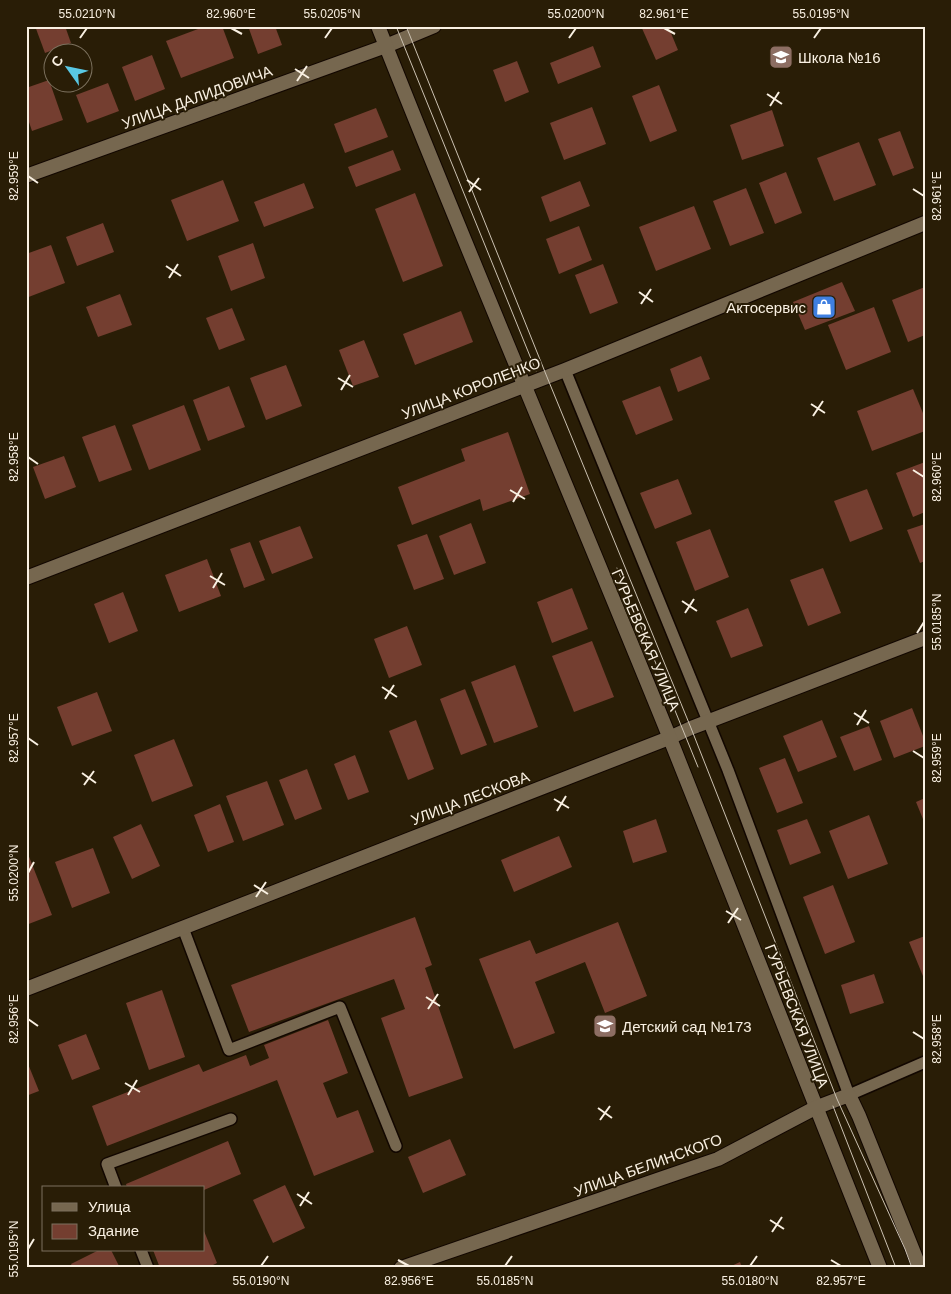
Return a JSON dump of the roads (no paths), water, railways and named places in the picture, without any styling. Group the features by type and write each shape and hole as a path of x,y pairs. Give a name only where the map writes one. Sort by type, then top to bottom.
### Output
{"street":[{"name":"ГУРЬЕВСКАЯ УЛИЦА","path":"378,26 523,385 669,738 880,1268"},
{"name":"УЛИЦА ДАЛИДОВИЧА","path":"26,176 386,46 434,26"},
{"name":"УЛИЦА КОРОЛЕНКО","path":"26,578 565,370 925,223"},
{"name":"УЛИЦА ЛЕСКОВА","path":"26,989 925,638"},
{"name":"ГУРЬЕВСКАЯ УЛИЦА","path":"849,1095 920,1268"},
{"name":"УЛИЦА БЕЛИНСКОГО","path":"401,1268 718,1159 815,1108 849,1095"}],"lane":[{"path":"565,370 709,721 849,1095"},
{"path":"184,928 229,1050 340,1007 396,1146"},
{"name":"УЛИЦА БЕЛИНСКОГО","path":"849,1095 925,1062"},
{"path":"115,1186 107,1164 231,1119"},
{"path":"142,1252 148,1268"}],"tram line":[{"path":"396,26 536,371"},
{"path":"406,26 691,728 837,1099 912,1268"},
{"path":"617,568 698,767"},
{"path":"833,1106 896,1268"}],"place":[{"name":"Школа №16","path":"781,57"},
{"name":"Актосервис","path":"824,307"},
{"name":"Детский сад №173","path":"605,1026"}]}
